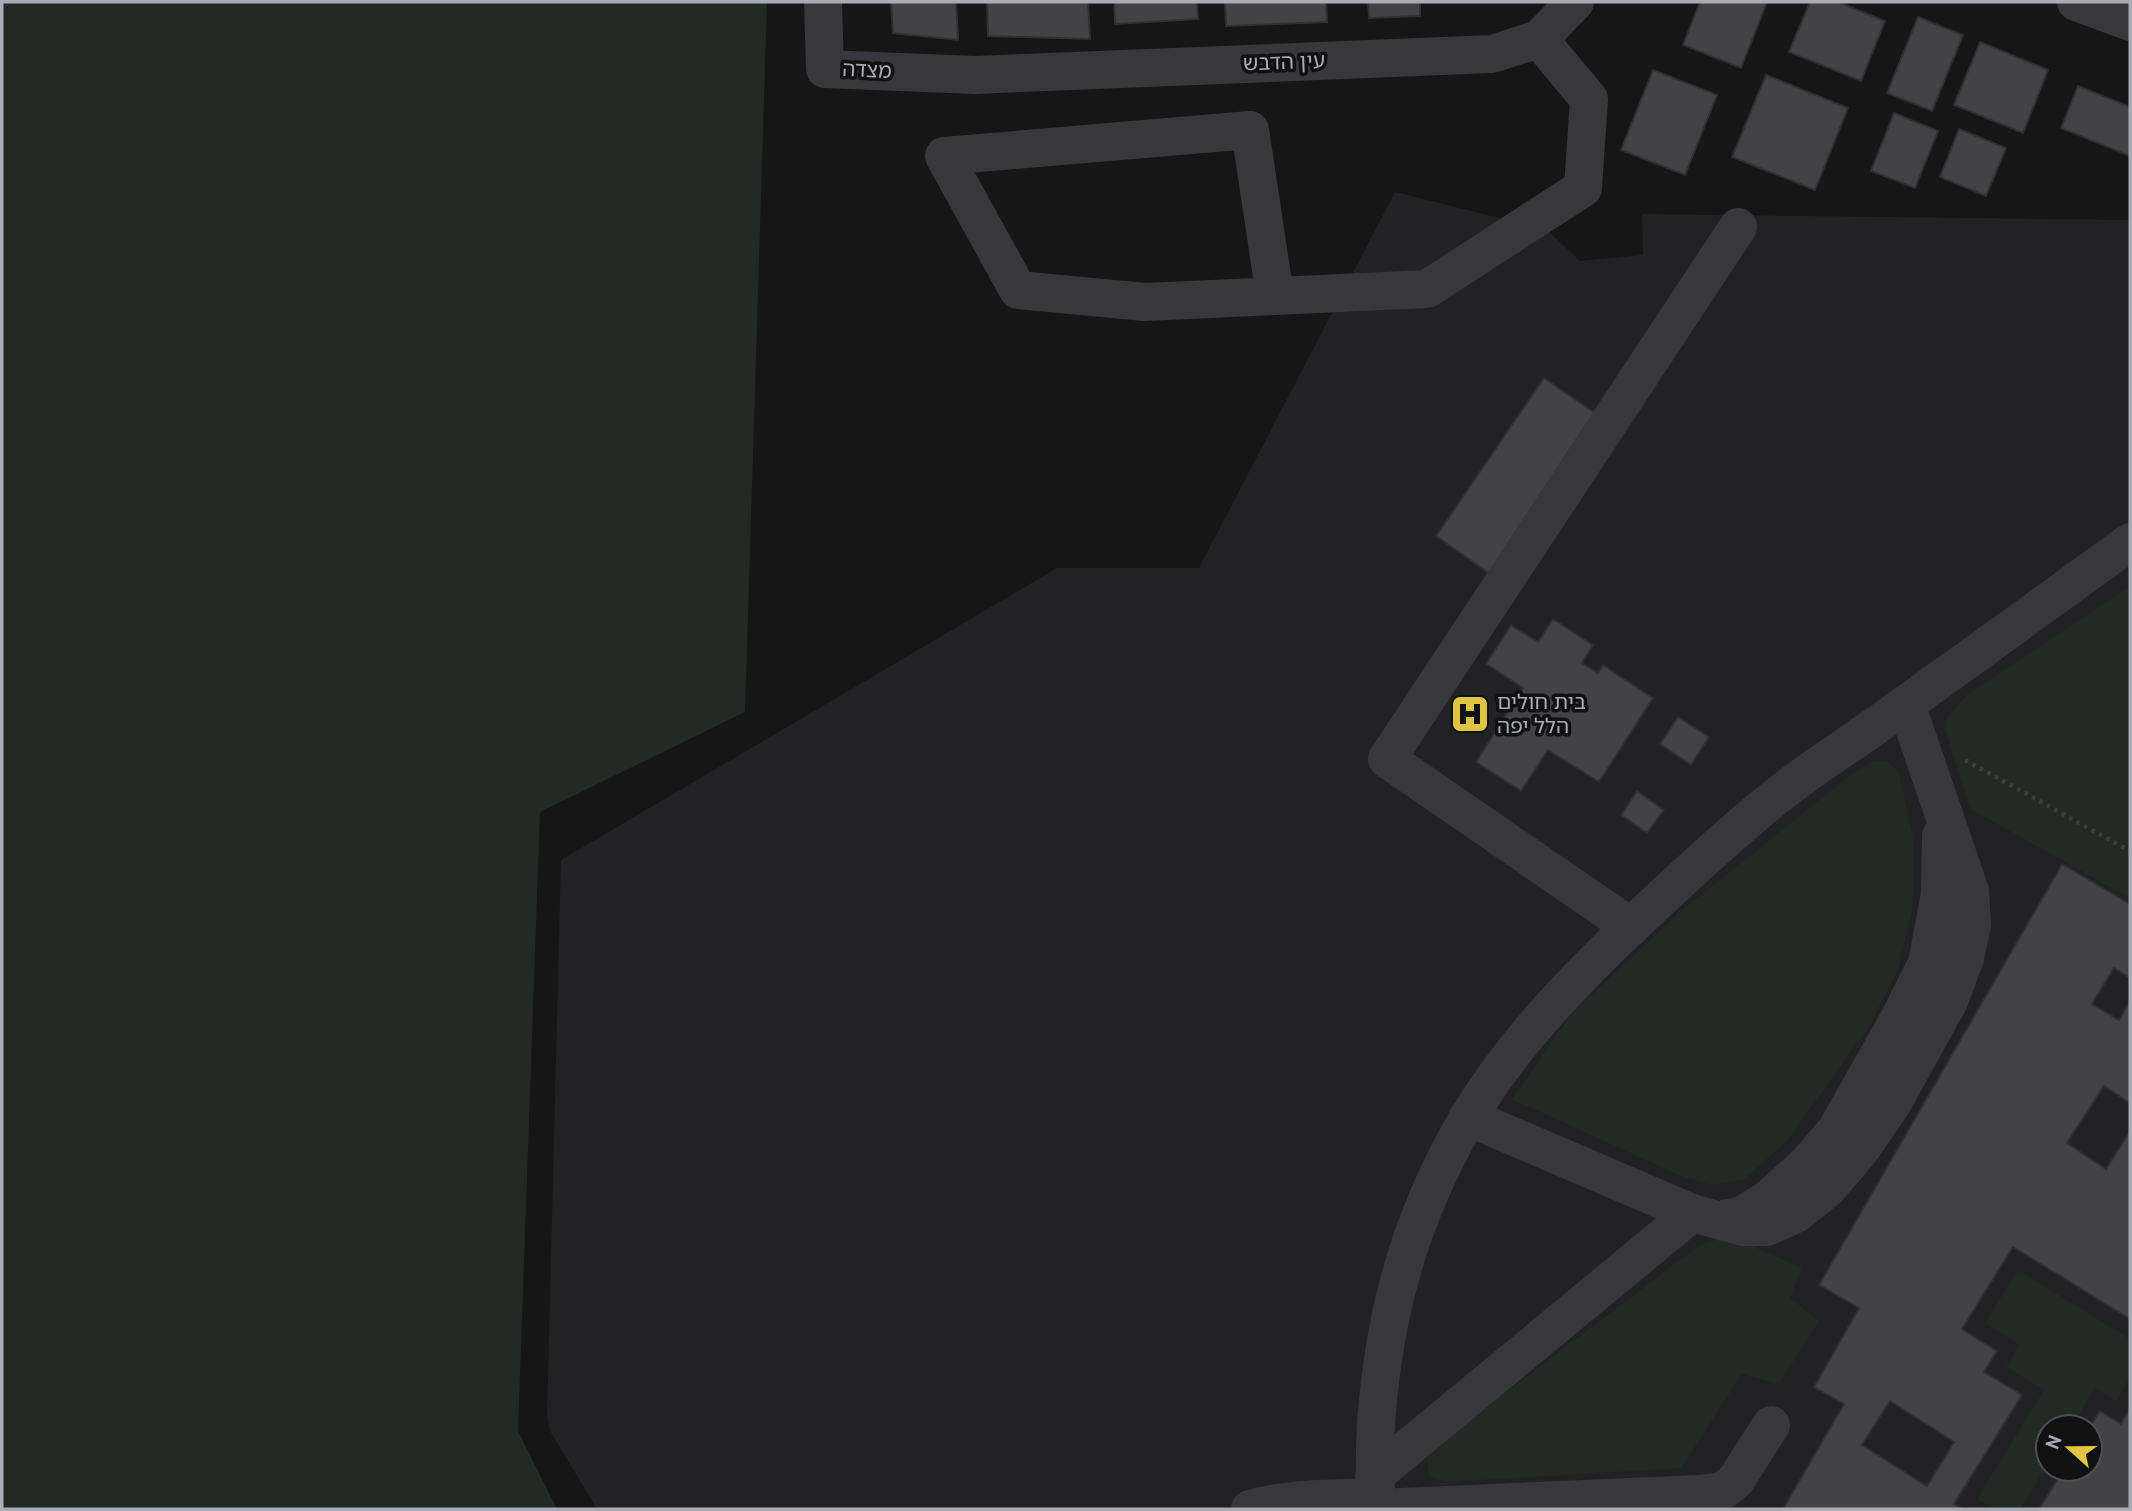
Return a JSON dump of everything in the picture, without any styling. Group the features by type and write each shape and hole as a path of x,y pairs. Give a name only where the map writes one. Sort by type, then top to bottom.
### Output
{"street":[{"name":"מצדה","path":"823,2 825,68 975,75"},
{"name":"עין הדבש","path":"975,75 1492,54 1539,39 1575,2"},
{"path":"1275,296 1250,130 944,156 1018,290 1145,302 1427,289 1583,188 1590,99 1539,39"},
{"path":"1631,927 1387,759 1738,227"},
{"path":"1377,1498 1375,1421 1386,1329 1407,1253 1435,1182 1468,1117 1518,1046 1560,998 1683,876 1769,801 1910,718 2130,542"},
{"path":"1468,1117 1692,1213 1717,1220 1741,1216 1767,1200 1806,1165 1836,1130 1911,998 1927,964 1940,894 1939,803 1910,718"},
{"path":"1377,1498 1692,1213"},
{"path":"1250,1509 1289,1501 1685,1495 1723,1491 1736,1480 1771,1425"}],"path":[{"path":"1910,718 2130,851"}],"shaded area":[{"path":"2,2 767,2 745,712 540,812 518,1431 557,1509 2,1509"},
{"name":"בית חולים הלל יפה","path":"1395,192 1547,230 1580,261 1643,255 1642,214 2130,220 2130,1509 597,1509 550,1431 547,1416 561,860 1057,568 1199,568"},
{"path":"2130,586 2130,898 1970,809 1945,729 1947,717 1967,695"},
{"path":"1887,760 1899,773 1913,837 1913,905 1899,968 1870,1025 1787,1141 1743,1180 1712,1185 1681,1176 1512,1099 1572,1013 1686,907 1847,778 1872,762"},
{"path":"1719,1239 1750,1245 1802,1268 1790,1298 1819,1321 1779,1384 1742,1374 1681,1468 1447,1482 1429,1476 1427,1458 1443,1441 1698,1246"},
{"path":"2018,1270 2130,1339 2130,1378 2116,1401 2095,1388 2080,1413 2034,1413 2034,1483 2036,1483 2020,1509 1994,1509 1977,1499 2044,1390 2006,1367 2020,1345 1985,1323"}],"building":[{"path":"891,2 956,2 958,40 893,33"},
{"path":"987,2 1088,2 1090,39 988,36"},
{"path":"1114,2 1197,2 1198,19 1115,24"},
{"path":"1225,2 1326,2 1327,22 1226,26"},
{"path":"1368,2 1420,2 1420,16 1369,18"},
{"path":"1700,2 1767,2 1741,68 1683,45"},
{"path":"1810,2 1838,2 1885,21 1861,81 1789,52"},
{"path":"1918,17 1963,35 1932,111 1887,93"},
{"path":"1980,42 2048,70 2023,133 1954,105"},
{"path":"1653,70 1717,95 1685,175 1621,150"},
{"path":"1766,75 1848,108 1815,190 1732,157"},
{"path":"2078,86 2130,107 2130,156 2061,128"},
{"path":"1894,113 1938,131 1915,188 1871,171"},
{"path":"1959,129 2006,148 1986,196 1940,177"},
{"path":"1544,378 1598,415 1490,574 1436,536"},
{"path":"1553,619 1593,645 1582,663 1598,673 1603,665 1653,698 1599,782 1548,750 1521,791 1476,762 1523,688 1486,664 1511,625 1538,642"},
{"path":"1678,717 1709,737 1691,765 1660,744"},
{"path":"1637,791 1664,810 1647,833 1621,815"},
{"path":"2062,864 2130,904 2130,978 2114,968 2092,1004 2119,1020 2130,1001 2130,1103 2104,1086 2067,1143 2106,1169 2130,1131 2130,1319 2013,1247 1962,1329 1997,1351 1984,1372 2022,1395 1954,1504 1963,1509 1783,1509 1844,1404 1814,1387 1859,1308 1819,1285","holes":["1890,1401 1954,1442 1927,1486 1862,1445"]},
{"path":"2130,1408 2130,1509 2039,1509 2055,1483 2104,1483 2104,1413 2121,1424"}],"place":[{"name":"בית חולים הלל יפה","path":"1470,714"}]}
